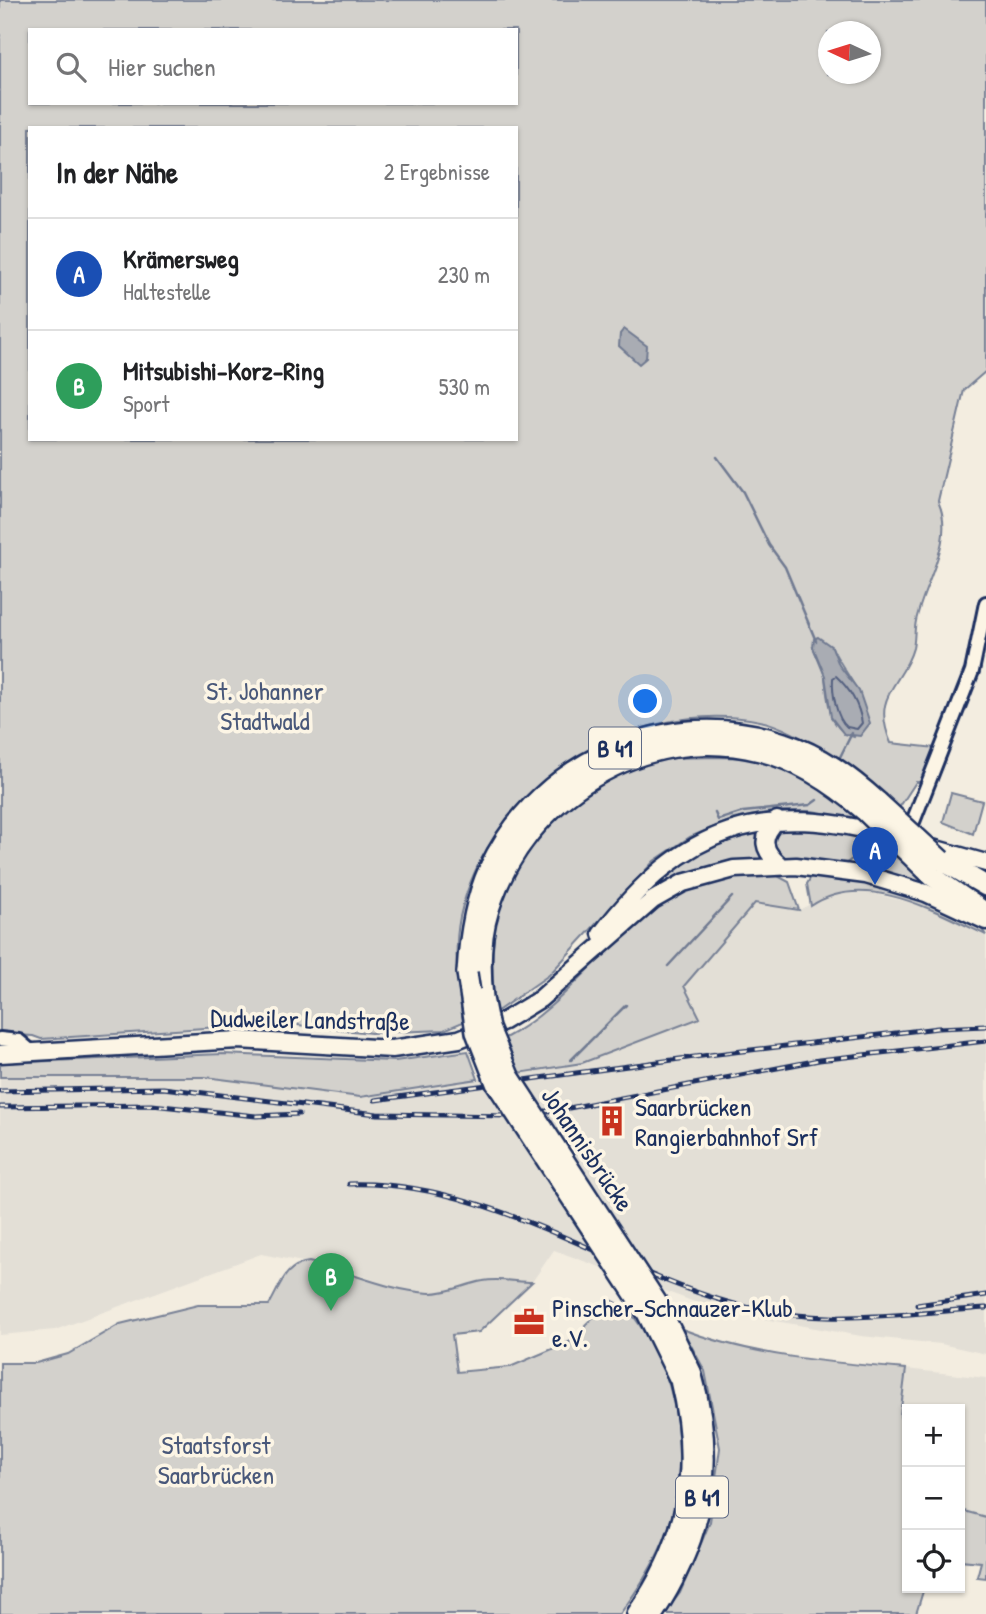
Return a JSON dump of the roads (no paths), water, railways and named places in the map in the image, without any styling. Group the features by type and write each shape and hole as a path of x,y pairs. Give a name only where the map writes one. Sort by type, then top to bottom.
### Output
{"highway":[{"name":"Johannisbrücke","path":"685,1376 647,1313 496,1083 476,1031 467,973 470,937 480,893 489,869 510,832 539,798 615,748 677,732 743,733 783,742 821,759 872,806"},
{"name":"Johannisbrücke","path":"685,1376 659,1306 509,1076 497,1051 484,1007 483,942 495,892 515,852 552,808 582,784 618,763 642,754 687,745 736,746 759,751 814,773 872,806"},
{"name":"B 41","path":"872,806 986,913"},
{"name":"B 41","path":"936,868 986,886"},
{"name":"B 41","path":"637,1614 668,1563 686,1509 691,1459 685,1376"},
{"name":"B 41","path":"653,1614 684,1560 704,1490 705,1430 685,1376"}],"main road":[{"name":"Dudweiler Landstraße","path":"582,962 629,901 682,854 733,829 777,820 845,825 986,863"},
{"path":"777,820 763,841 767,852 781,866"},
{"name":"Dudweiler Landstraße","path":"0,1054 247,1040 392,1049 436,1044 484,1030 512,1017 540,999 653,900 683,883 725,871 781,866 828,869 884,880 926,893 986,921"}],"street":[{"path":"906,841 972,671 986,603"},
{"path":"0,1039 19,1041 32,1052"}],"water":[{"path":"624,329 647,346 646,358 639,364 619,346 620,334"},
{"path":"818,637 832,647 839,665 859,691 870,723 860,736 844,734 831,717 825,676 813,647 814,639"}],"waterway":[{"path":"717,457 743,492 769,545 785,567 816,641"},
{"path":"840,757 852,733"},
{"path":"715,813 718,820 743,812 810,805 817,800"},
{"path":"668,966 732,897"},
{"path":"571,1060 626,1005"}],"railway":[{"path":"375,1100 717,1054 938,1028 986,1026"},
{"path":"0,1091 163,1088 377,1114 511,1116 569,1108 819,1060 986,1041"},
{"path":"0,1107 152,1105 256,1116 299,1114"},
{"path":"349,1184 399,1186 448,1196 495,1210 680,1286 759,1310 791,1315 856,1317 986,1308"},
{"path":"917,1305 986,1295"}],"place":[{"name":"Krämersweg","path":"875,885"},
{"name":"Saarbrücken Rangierbahnhof Srf","path":"612,1121"},
{"name":"Mitsubishi-Korz-Ring","path":"331,1311"},
{"name":"Pinscher-Schnauzer-Klub e.V.","path":"529,1322"}],"park label":[{"name":"St. Johanner Stadtwald","path":"265,705"},
{"name":"Staatsforst Saarbrücken","path":"216,1459"}]}
